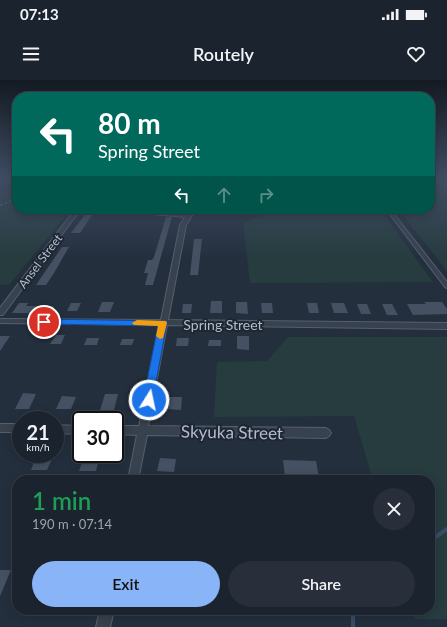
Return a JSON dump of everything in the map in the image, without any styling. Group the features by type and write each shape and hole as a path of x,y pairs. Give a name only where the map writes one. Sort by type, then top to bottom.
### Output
{"street":[{"name":"Ansel Street","path":"0,313 75,214"},
{"path":"134,475 183,225 188,216 166,214"},
{"path":"392,214 447,286"},
{"name":"Spring Street","path":"0,321 447,326"},
{"path":"0,428 12,428"},
{"name":"Skyuka Street","path":"124,430 326,433"},
{"path":"103,627 106,615"}],"green space":[{"path":"0,206 12,206 12,214 67,214 10,284 0,285"},
{"path":"435,206 447,206 447,271 402,214 435,214"},
{"path":"266,214 384,214 433,282 250,283 243,223"},
{"path":"288,337 447,337 447,619 414,619 413,615 435,615 435,475 372,475 354,416 214,417 217,362 267,361"}],"building":[{"path":"85,214 93,214 80,233 71,233"},
{"path":"166,217 172,217 153,285 145,285 148,273 144,273 148,260 152,260 154,257"},
{"path":"194,239 202,239 198,275 190,275"},
{"path":"62,247 69,247 46,285 36,285"},
{"path":"211,301 222,301 222,313 210,313"},
{"path":"102,302 114,302 110,312 98,312"},
{"path":"236,302 247,302 248,314 236,313"},
{"path":"424,302 442,302 447,309 447,314 413,315 407,304 426,304"},
{"path":"19,303 28,303 26,306 54,306 49,313 12,313"},
{"path":"71,303 81,303 77,311 67,311"},
{"path":"261,303 272,303 273,313 262,313"},
{"path":"307,303 317,303 319,313 309,313"},
{"path":"331,303 344,303 348,313 334,313"},
{"path":"183,304 192,304 191,313 182,313"},
{"path":"357,304 367,304 371,314 361,314"},
{"path":"382,304 392,304 398,315 387,315"},
{"path":"56,335 65,335 61,344 50,344"},
{"path":"0,336 10,336 0,351"},
{"path":"237,336 249,336 249,350 237,349"},
{"path":"87,338 99,338 97,345 84,345"},
{"path":"177,338 189,338 188,346 176,346"},
{"path":"122,339 134,339 132,345 120,345"},
{"path":"209,340 221,340 221,346 208,346"},
{"path":"23,393 36,394 29,409 15,409"},
{"path":"105,394 118,394 114,410 100,410"},
{"path":"62,396 76,397 71,409 56,409"},
{"path":"169,397 182,397 181,410 167,409"},
{"path":"160,458 176,459 174,472 157,471"},
{"path":"283,460 316,461 318,475 285,475"},
{"path":"34,463 50,463 47,470 31,470"},
{"path":"82,463 98,463 96,471 79,471"},
{"path":"0,570 11,570 0,596"}],"waterway":[{"path":"435,537 447,529"},
{"path":"353,615 353,627"}],"slow traffic":[{"path":"137,323 163,323 160,336"}],"route":[{"path":"44,322 163,323 149,400"}]}
